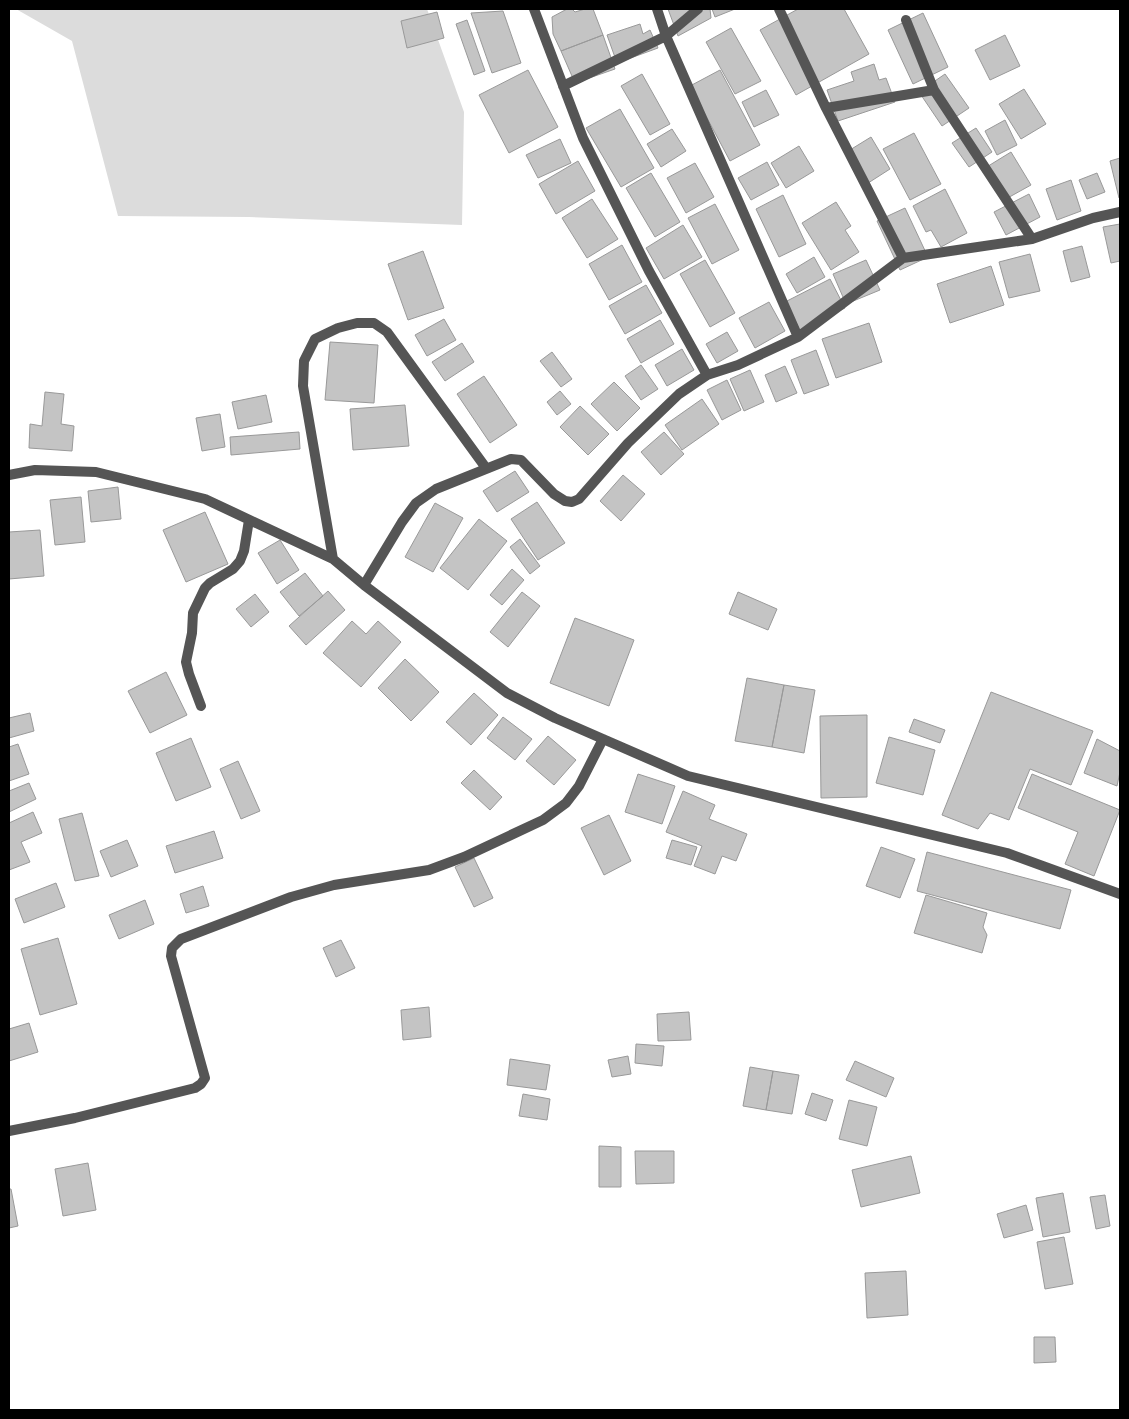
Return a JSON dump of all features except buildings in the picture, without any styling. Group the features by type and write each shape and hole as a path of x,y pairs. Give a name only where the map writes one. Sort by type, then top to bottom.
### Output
{"street":[{"path":"534,9 583,138 649,271 707,375"},
{"path":"657,9 666,36 798,337"},
{"path":"563,86 666,36 698,9"},
{"path":"779,9 826,108 903,258"},
{"path":"906,20 934,90 1032,239"},
{"path":"826,108 934,90"},
{"path":"364,585 402,522 416,503 436,489 511,459 521,460 554,494 565,501 572,502 579,499 628,443 679,394 707,375 738,365 798,337 903,258 1032,239 1093,218 1120,212"},
{"path":"333,559 303,386 304,361 315,339 338,328 357,323 374,323 387,332 486,468"},
{"path":"9,475 35,470 96,472 205,499 333,559 364,585 507,693 555,718 688,776 1007,853 1120,894"},
{"path":"201,706 186,662 192,633 193,613 205,588 233,569 240,561 244,551 249,520"},
{"path":"9,1131 75,1118 195,1088 205,1078 171,956 172,948 180,939 291,897 326,887 429,870 464,857 543,820 566,803 579,786 603,739"}],"shaded area":[{"path":"16,9 427,9 464,112 462,225 249,217 118,216 72,41"}]}
